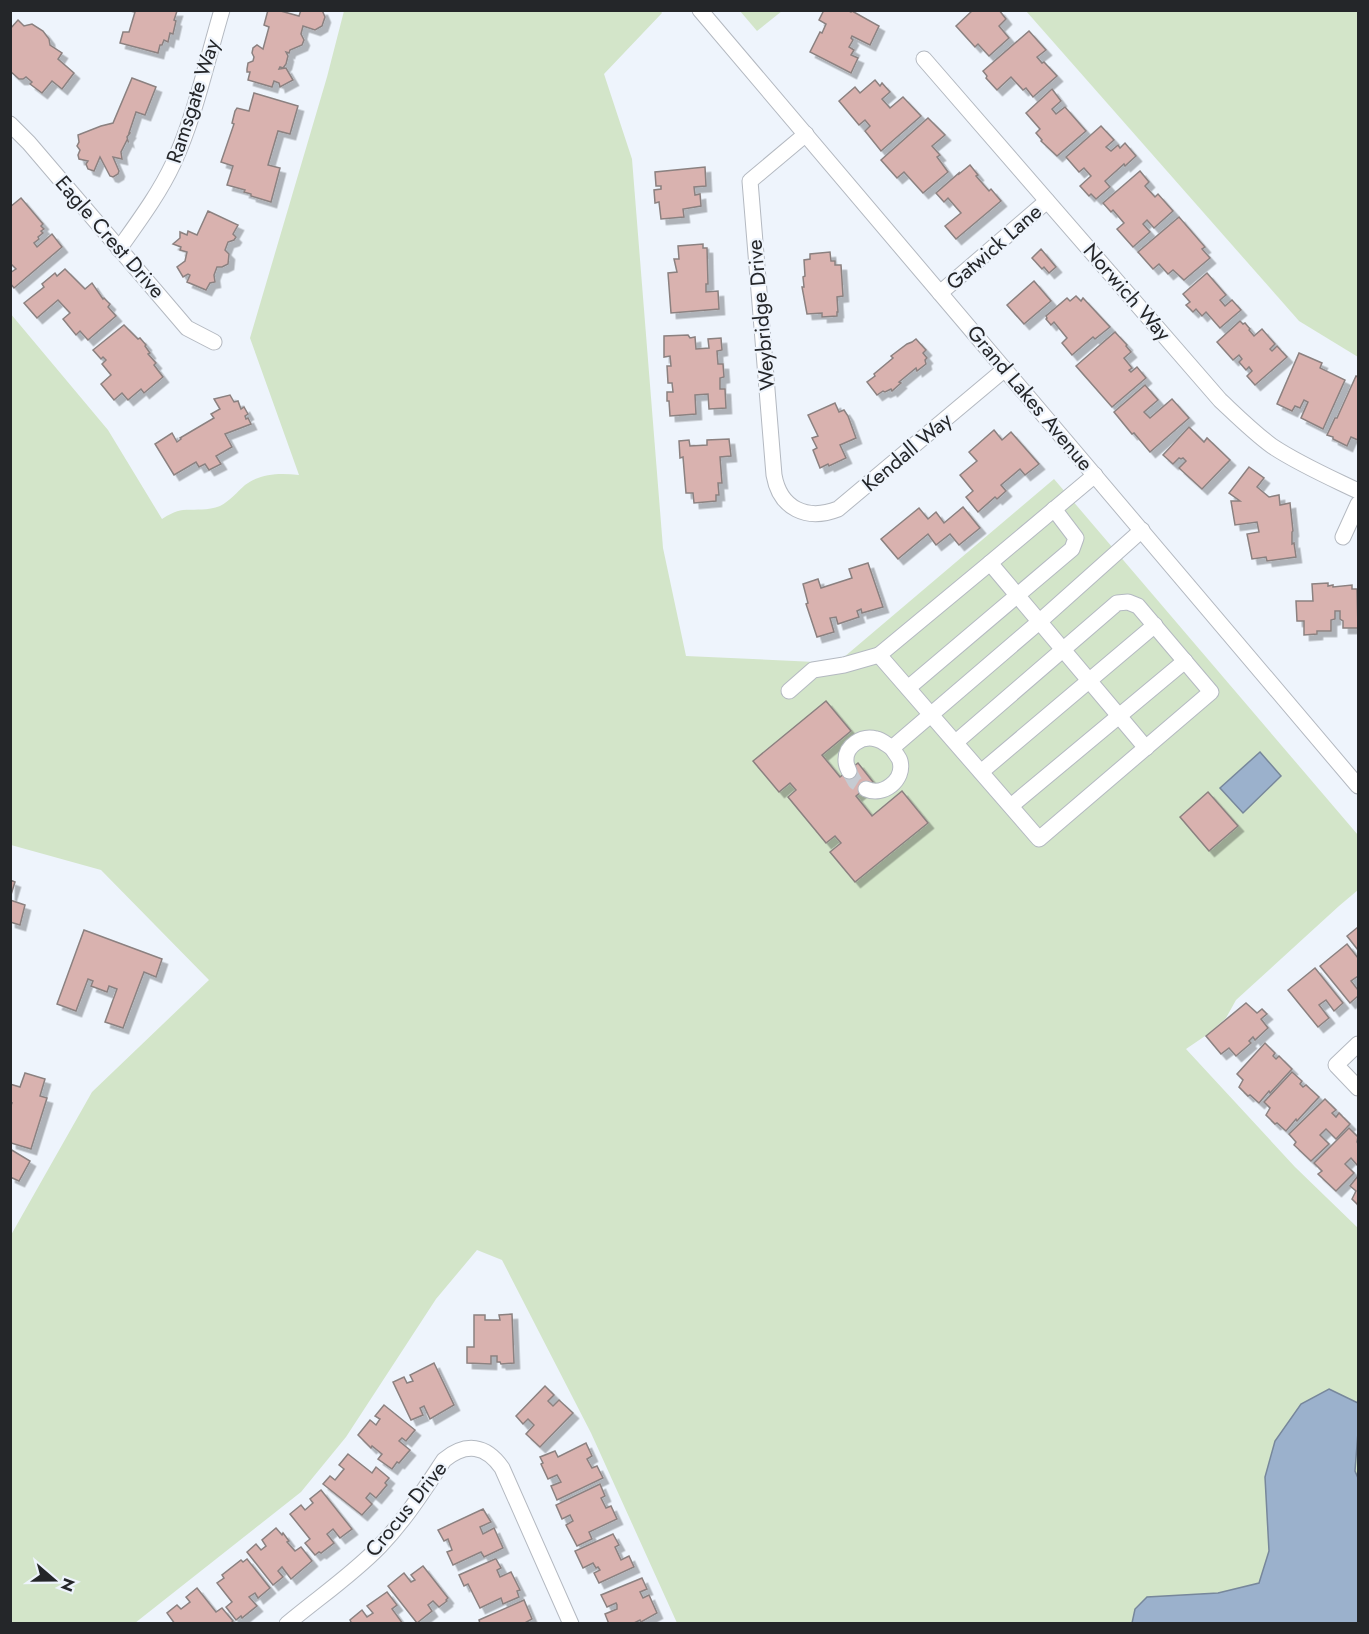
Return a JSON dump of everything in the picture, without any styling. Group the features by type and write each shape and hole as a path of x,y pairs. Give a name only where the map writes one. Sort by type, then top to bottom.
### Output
{"street":[{"name":"Ramsgate Way","path":"119,249 157,195 173,164 186,132 222,10"},
{"name":"Grand Lakes Avenue","path":"700,10 1359,786"},
{"name":"Norwich Way","path":"924,59 1220,400 1245,424 1301,464 1359,491"},
{"name":"Eagle Crest Drive","path":"10,124 30,143 188,327 214,342"},
{"name":"Weybridge Drive","path":"800,511 789,505 780,495 774,475 750,181 806,134"},
{"name":"Gatwick Lane","path":"940,293 1047,201"},
{"name":"Kendall Way","path":"800,511 825,514 838,509 1005,369"},
{"path":"789,691 813,670 879,655 1095,475"},
{"path":"1343,537 1359,504"},
{"path":"908,688 1072,549 1076,538 1054,509"},
{"path":"892,748 1040,622 1142,530"},
{"path":"990,563 1146,748"},
{"path":"879,655 1039,839 1211,692 1138,606 1128,602 1117,603 956,742"},
{"path":"981,772 1155,625"},
{"path":"1011,807 1185,661"},
{"path":"849,771 846,762 847,754 854,743 864,738 878,739 892,748 900,762 899,774 892,785 882,792 866,789"},
{"path":"1359,1044 1336,1065 1359,1088"},
{"name":"Crocus Drive","path":"286,1623 380,1546 403,1520 444,1460 465,1448 476,1448 487,1452 502,1468 571,1623"}],"green space":[{"path":"660,10 662,13 604,74 632,159 663,548 686,656 837,663 1054,479 1358,835 1358,890 1236,1000 1226,1018 1186,1049 1295,1167 1358,1228 1358,1623 677,1623 591,1433 502,1260 477,1250 436,1299 346,1437 301,1492 135,1623 11,1623 11,1235 92,1092 209,980 101,870 11,845 10,313 108,430 162,519 180,511 220,506 245,485 264,476 299,475 250,338 327,77 344,11"},
{"path":"740,11 782,11 757,31"},
{"path":"1026,11 1358,11 1358,357 1299,321"}],"water":[{"path":"1260,752 1281,776 1243,813 1220,788"},
{"path":"1329,1389 1358,1403 1355,1471 1358,1478 1358,1623 1132,1623 1135,1609 1147,1597 1218,1593 1259,1583 1269,1551 1265,1477 1275,1441 1301,1404"}],"building":[{"path":"268,10 299,16 301,10 322,10 325,17 322,26 315,30 303,26 302,45 290,50 289,53 286,52 288,56 286,64 279,69 286,68 293,80 280,87 279,83 274,81 272,87 248,80 250,72 247,72 247,69 248,63 253,61 253,48 257,45 263,49 269,27 264,25"},
{"path":"824,10 852,11 879,26 870,45 852,36 853,40 849,47 854,50 851,55 858,58 851,73 810,52 826,24 819,20"},
{"path":"973,10 999,10 1006,19 999,26 1009,38 989,56 978,44 975,47 956,26"},
{"path":"130,11 177,11 173,34 170,33 168,42 164,40 160,45 158,53 120,43 123,32 129,32 135,12"},
{"path":"18,20 24,26 32,24 43,31 50,45 62,53 58,59 74,73 62,89 52,81 42,93 30,84 32,82 26,77 19,79 10,71 10,29"},
{"path":"1029,31 1046,50 1037,57 1057,76 1033,97 1026,88 1023,90 1011,77 997,90 983,71"},
{"path":"132,78 156,87 145,115 136,112 127,137 128,141 121,152 122,159 113,157 119,171 118,174 110,176 100,157 94,171 88,169 86,164 88,161 79,159 78,135 113,123"},
{"path":"875,80 880,86 882,83 890,92 882,99 890,108 903,97 921,116 881,151 865,131 870,126 865,120 859,125 839,101 855,87 860,93"},
{"path":"1052,89 1061,101 1052,109 1056,114 1065,107 1086,131 1057,156 1041,141 1036,133 1040,129 1026,113"},
{"path":"254,93 298,106 290,134 278,131 268,165 280,168 271,202 251,196 244,192 245,190 227,185 233,166 221,162 234,124 232,123 235,111 237,108 249,111"},
{"path":"928,118 945,135 932,146 940,155 937,157 948,172 923,193 904,172 897,178 881,160"},
{"path":"1101,126 1114,140 1106,147 1111,151 1118,145 1120,148 1125,143 1136,156 1105,181 1110,187 1096,199 1091,194 1089,196 1080,186 1091,176 1084,168 1079,172 1066,157"},
{"path":"970,165 978,175 976,176 1001,201 956,239 945,226 961,213 948,198 944,202 936,193"},
{"path":"705,167 706,186 694,187 695,195 700,194 701,206 683,209 684,217 661,219 659,202 655,203 654,190 661,189 661,186 656,186 655,172"},
{"path":"1140,171 1149,182 1145,186 1155,197 1158,194 1173,211 1154,228 1147,220 1143,224 1150,232 1133,247 1117,229 1124,223 1113,210 1111,212 1103,203"},
{"path":"21,198 43,224 41,226 44,229 41,231 43,233 34,243 37,247 52,234 62,247 14,288 10,283 10,273 16,269 10,263 10,207"},
{"path":"208,211 238,225 233,234 236,237 228,242 225,250 229,254 228,264 217,267 214,275 215,282 210,283 206,290 187,282 190,275 183,277 177,267 185,261 187,252 173,244 180,238 180,232 187,235 188,231 197,235"},
{"path":"1179,217 1205,247 1202,249 1210,258 1184,280 1173,270 1168,274 1159,264 1153,269 1138,252"},
{"path":"703,244 703,248 707,248 708,284 706,284 706,292 718,291 719,309 671,313 668,273 677,272 674,259 679,259 678,246"},
{"path":"1041,249 1056,267 1049,273 1032,258"},
{"path":"830,252 831,261 835,261 835,265 841,265 843,296 837,297 837,316 822,317 822,313 807,314 802,287 804,287 803,277 805,276 804,260 810,259 810,254"},
{"path":"65,269 85,289 92,283 103,299 110,304 108,307 116,316 88,340 80,331 76,335 63,319 70,313 58,300 37,318 24,303 44,287 42,284 55,273 57,276"},
{"path":"1207,273 1226,295 1220,300 1225,306 1232,300 1241,310 1220,328 1206,312 1202,316 1196,309 1193,312 1186,305 1190,302 1183,294"},
{"path":"1034,281 1051,301 1024,324 1007,305"},
{"path":"1076,296 1081,301 1083,298 1110,327 1095,339 1093,337 1072,355 1062,343 1067,338 1054,322 1051,325 1046,316 1067,298 1070,301"},
{"path":"1240,321 1245,323 1254,336 1262,329 1275,344 1270,349 1272,351 1277,346 1287,357 1255,385 1247,376 1252,371 1249,367 1246,370 1239,362 1242,359 1239,355 1233,360 1217,342"},
{"path":"124,325 146,345 150,353 148,354 163,377 144,393 141,389 128,400 122,393 114,400 101,384 111,375 102,364 106,360 103,357 101,359 93,350"},
{"path":"1115,332 1131,352 1124,358 1132,368 1129,370 1131,372 1137,367 1146,378 1112,407 1076,366"},
{"path":"688,335 690,338 695,337 696,349 709,348 708,339 721,338 722,350 717,351 718,364 723,364 724,377 720,378 720,389 725,389 726,408 709,409 708,394 695,395 696,414 670,416 667,392 673,392 672,383 668,383 667,366 671,366 670,356 664,357 664,336"},
{"path":"916,339 926,350 923,353 927,358 926,364 917,371 916,368 892,391 891,389 883,391 877,395 867,382 893,358 891,356"},
{"path":"1299,353 1322,363 1320,368 1345,380 1323,429 1301,418 1308,402 1304,400 1300,408 1295,406 1292,411 1277,404"},
{"path":"1356,376 1358,377 1358,440 1351,437 1347,446 1327,435"},
{"path":"1145,385 1158,400 1144,412 1150,418 1172,399 1189,418 1150,452 1114,412"},
{"path":"230,395 234,402 238,401 241,409 244,407 248,414 245,416 246,419 248,418 251,424 225,434 232,447 216,456 221,464 209,470 205,464 199,467 196,462 174,475 155,444 172,433 177,442 214,418 211,414 220,409 214,399"},
{"path":"835,403 839,412 844,410 848,416 856,438 840,445 846,458 820,468 813,450 817,448 812,438 818,436 808,415"},
{"path":"1189,427 1204,442 1207,438 1230,460 1202,489 1179,468 1186,461 1183,458 1179,458 1173,464 1163,455"},
{"path":"994,430 1002,440 1011,432 1039,464 1025,475 1020,469 1001,485 1006,491 997,499 995,497 978,512 966,497 973,491 960,475 977,461 969,452"},
{"path":"729,439 731,456 720,457 722,483 718,483 719,495 716,495 716,501 694,503 693,493 686,493 683,457 680,458 679,441 689,440 690,446 707,445 707,440"},
{"path":"1249,467 1264,478 1257,487 1269,497 1279,495 1280,505 1290,503 1292,544 1294,543 1296,557 1267,561 1266,557 1252,559 1247,534 1259,532 1257,522 1235,525 1231,501 1240,501 1229,493"},
{"path":"963,507 980,528 959,545 950,534 936,545 928,534 898,559 881,539 919,508 928,519 936,512 944,523"},
{"path":"868,563 883,607 862,613 861,609 857,611 859,617 838,624 836,617 830,618 834,632 817,637 806,604 808,603 803,584 818,579 821,588 852,578 849,569"},
{"path":"1328,583 1328,586 1352,585 1352,589 1357,589 1358,628 1343,628 1340,611 1335,611 1335,619 1331,620 1331,631 1317,631 1317,634 1304,635 1304,621 1297,621 1296,601 1313,601 1312,584"},
{"path":"826,701 851,731 822,755 840,777 858,763 873,782 856,796 872,816 902,791 928,823 855,882 830,852 841,843 835,836 826,843 788,797 796,790 790,783 779,792 753,761"},
{"path":"1208,792 1238,826 1209,851 1180,817"},
{"path":"10,880 15,882 10,898"},
{"path":"10,900 25,905 20,925 10,922"},
{"path":"1358,927 1358,950 1347,936"},
{"path":"84,930 162,959 156,977 144,972 123,1028 105,1022 117,989 109,986 107,992 91,986 93,981 88,979 76,1011 57,1004"},
{"path":"1347,944 1358,958 1358,976 1351,981 1358,990 1358,996 1350,1003 1320,966"},
{"path":"1315,968 1343,1003 1334,1011 1326,1000 1319,1005 1329,1018 1318,1027 1288,990"},
{"path":"1246,1003 1257,1013 1262,1009 1267,1014 1261,1019 1268,1028 1255,1040 1253,1037 1249,1041 1251,1043 1236,1056 1229,1048 1221,1054 1206,1036"},
{"path":"1265,1043 1275,1053 1273,1056 1276,1059 1279,1056 1292,1069 1259,1103 1239,1087 1243,1080 1237,1074"},
{"path":"1292,1072 1302,1081 1300,1084 1303,1087 1306,1085 1319,1097 1286,1131 1266,1115 1270,1108 1264,1102"},
{"path":"25,1073 45,1079 40,1096 47,1098 31,1149 11,1143 10,1084 20,1087"},
{"path":"1325,1099 1336,1110 1332,1113 1336,1117 1339,1113 1350,1124 1336,1139 1326,1129 1320,1135 1329,1144 1311,1161 1294,1145 1296,1142 1289,1134"},
{"path":"1349,1128 1358,1137 1358,1166 1351,1158 1345,1164 1354,1173 1336,1191 1318,1174 1322,1171 1314,1163"},
{"path":"10,1149 30,1161 19,1181 10,1177"},
{"path":"1358,1176 1358,1205 1352,1199 1356,1191 1350,1186"},
{"path":"512,1314 514,1363 501,1364 497,1362 497,1356 491,1356 491,1364 467,1363 467,1347 474,1347 474,1315 485,1315 485,1320 500,1320 499,1315"},
{"path":"434,1363 454,1405 430,1419 424,1406 420,1408 423,1415 411,1420 393,1382 404,1377 407,1383 413,1381 410,1375"},
{"path":"545,1386 554,1395 548,1401 553,1406 559,1400 573,1413 540,1447 526,1434 534,1425 528,1419 523,1424 516,1416"},
{"path":"384,1405 415,1430 406,1441 402,1438 399,1441 410,1450 392,1469 378,1459 382,1454 372,1446 371,1448 358,1435 370,1420 376,1425 380,1419 375,1416"},
{"path":"586,1443 592,1456 587,1459 592,1468 597,1466 603,1478 557,1500 551,1486 561,1482 557,1475 548,1479 540,1457 555,1451 558,1457"},
{"path":"348,1454 372,1473 376,1467 389,1478 385,1483 387,1485 376,1498 370,1493 366,1498 372,1504 362,1515 323,1484 330,1476 335,1480 344,1469 339,1465"},
{"path":"600,1484 605,1496 601,1498 606,1508 611,1506 617,1519 589,1532 592,1539 577,1546 566,1525 573,1521 570,1515 562,1519 556,1505"},
{"path":"321,1490 352,1529 340,1538 333,1529 327,1534 334,1543 315,1555 305,1543 310,1539 290,1514 301,1505 305,1510 313,1503 310,1499"},
{"path":"483,1509 491,1522 480,1527 483,1534 494,1528 503,1548 484,1557 481,1552 453,1565 447,1552 452,1550 448,1539 444,1541 438,1530"},
{"path":"276,1528 282,1535 283,1533 295,1551 301,1547 312,1561 291,1579 282,1567 278,1571 283,1577 273,1585 247,1552 256,1544 261,1550 266,1546 262,1540"},
{"path":"613,1534 619,1545 615,1547 621,1560 629,1556 634,1567 599,1583 594,1573 600,1570 598,1567 596,1568 593,1563 583,1568 575,1551"},
{"path":"247,1559 270,1588 258,1598 255,1593 249,1597 257,1606 236,1620 226,1607 232,1602 217,1583 224,1578 222,1575 241,1560 243,1562"},
{"path":"496,1559 501,1568 497,1570 500,1577 511,1572 520,1590 517,1591 519,1597 503,1604 501,1598 480,1608 468,1584 464,1586 459,1575"},
{"path":"423,1566 448,1598 439,1607 433,1601 428,1605 432,1611 417,1623 388,1586 404,1573 411,1582 415,1580 411,1575"},
{"path":"642,1578 647,1589 640,1592 643,1598 649,1595 657,1613 641,1622 640,1620 632,1624 609,1624 605,1614 617,1609 617,1605 616,1603 607,1607 601,1595"},
{"path":"197,1588 216,1612 222,1608 233,1621 230,1624 175,1624 167,1613 177,1605 181,1609 190,1602 186,1597"},
{"path":"387,1592 397,1605 392,1609 403,1624 352,1624 350,1620 362,1610 367,1617 373,1613 367,1606"},
{"path":"524,1600 532,1619 523,1624 480,1624 479,1620"}],"tunnel":[{"path":"849,771 855,782 866,789"}]}
